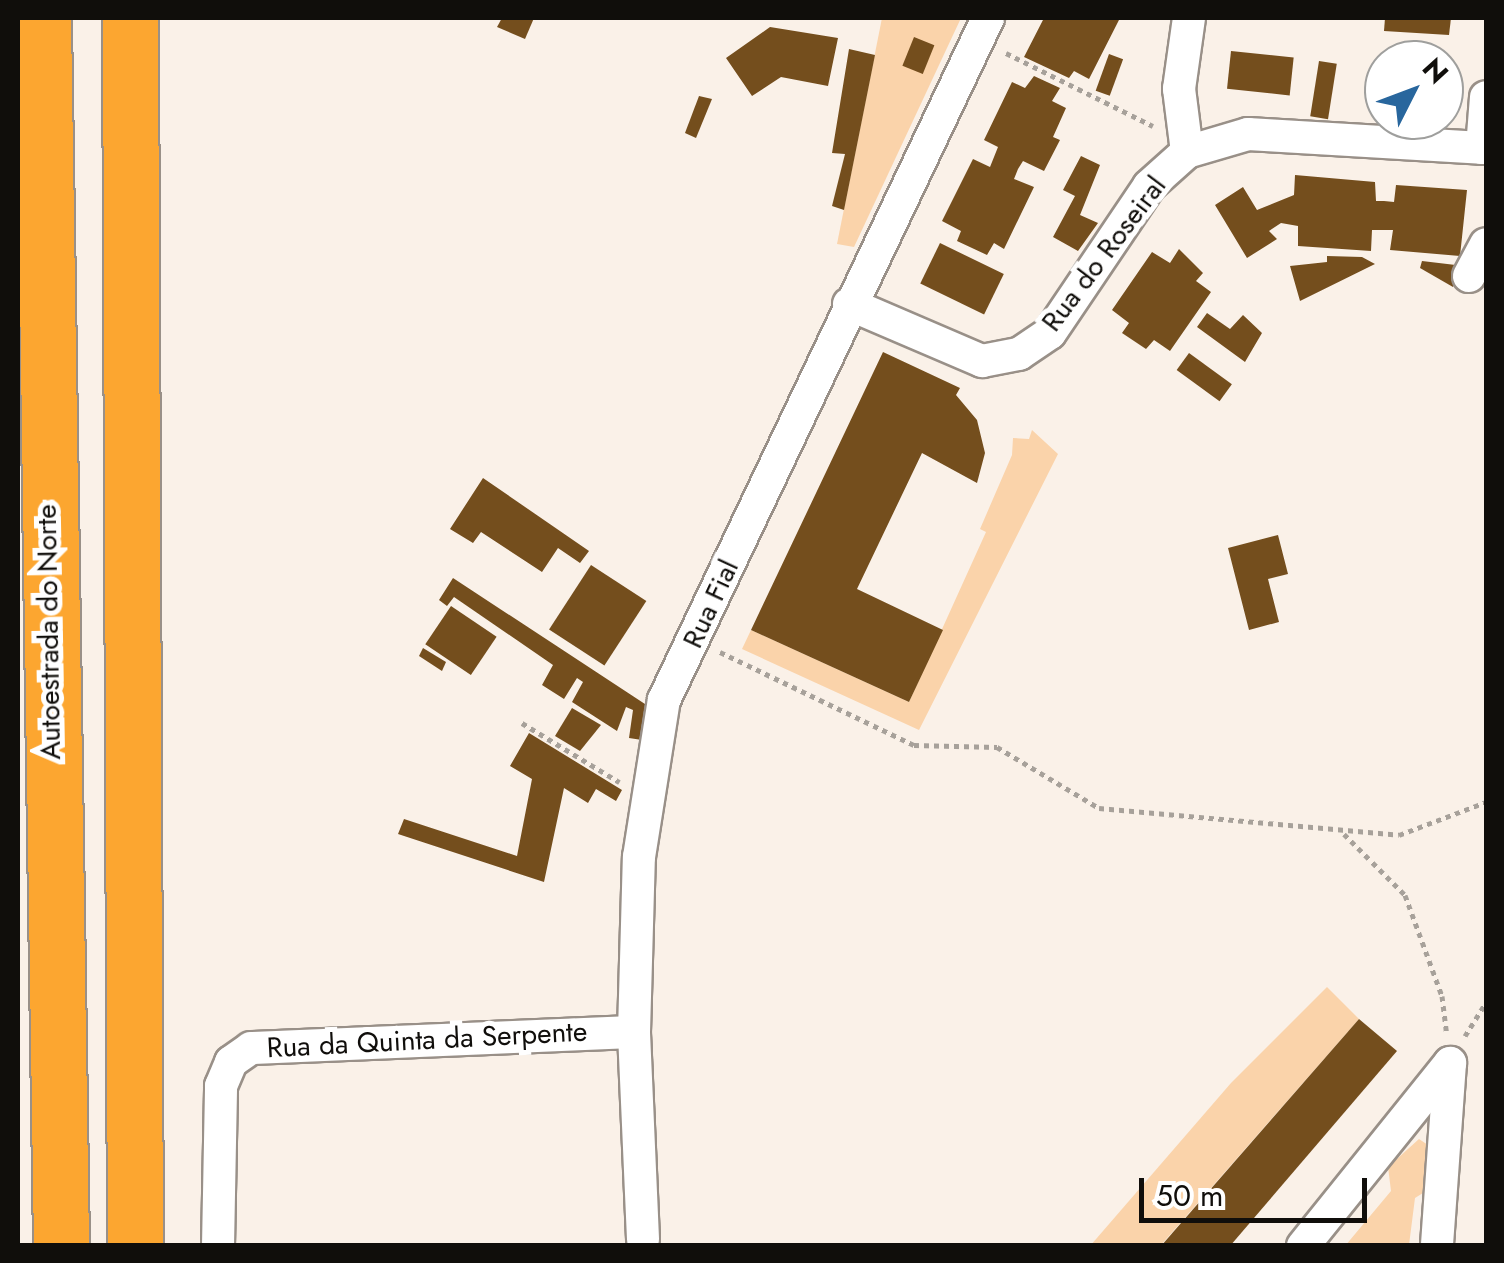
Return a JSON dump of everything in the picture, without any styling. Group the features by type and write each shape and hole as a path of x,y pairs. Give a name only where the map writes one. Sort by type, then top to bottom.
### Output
{"highway":[{"name":"Autoestrada do Norte","path":"43,18 61,1246"},
{"path":"130,18 135,1246"}],"street":[{"name":"Rua Fial","path":"644,1240 634,1032 647,800 664,700 988,18"},
{"path":"1188,152 1179,89 1189,18"},
{"path":"1484,148 1486,97"},
{"name":"Rua do Roseiral","path":"849,304 982,361 1019,354 1050,334 1149,186 1188,152 1248,134 1484,148"},
{"path":"1470,276 1486,244"},
{"name":"Rua da Quinta da Serpente","path":"218,1246 222,1086 231,1062 251,1048 634,1032"},
{"path":"1303,1246 1450,1063"},
{"path":"1437,1246 1450,1063"}],"path":[{"path":"1000,50 1144,120"},
{"path":"694,642 773,672 914,745 997,747 1099,808 1344,834 1400,835 1486,802"},
{"path":"522,723 647,800"},
{"path":"1344,834 1405,895 1442,996 1450,1063"},
{"path":"1450,1063 1486,1002"}],"shaded area":[{"path":"882,18 961,18 854,247 837,244"},
{"path":"1032,430 1058,454 919,730 742,649 751,630 909,702 986,532 980,529 1012,455 1013,438 1029,439"},
{"path":"1327,987 1359,1019 1161,1245 1090,1246 1231,1083"},
{"path":"1419,1139 1434,1149 1431,1188 1415,1198 1409,1245 1345,1246 1391,1191 1388,1167"}],"building":[{"path":"502,18 534,18 525,39 497,27"},
{"path":"1044,18 1120,18 1089,79 1074,71 1069,78 1024,57"},
{"path":"1385,18 1451,18 1449,35 1384,31"},
{"path":"770,27 838,38 828,86 781,77 752,96 726,58"},
{"path":"914,37 934,45 923,74 902,66"},
{"path":"849,49 875,55 844,210 832,206 845,154 832,153"},
{"path":"1231,51 1294,58 1290,95 1227,89"},
{"path":"1109,54 1123,59 1110,96 1096,91"},
{"path":"1319,61 1337,64 1328,119 1310,116"},
{"path":"1034,76 1060,88 1052,101 1066,108 1053,137 1060,140 1044,171 1023,161 1014,179 1034,187 1004,249 994,243 987,255 957,241 961,231 942,221 973,159 990,167 998,147 984,140 1012,82 1025,88"},
{"path":"699,96 712,99 696,138 685,133"},
{"path":"1081,156 1100,165 1080,215 1098,223 1078,251 1053,237 1075,196 1063,190"},
{"path":"1295,175 1375,182 1376,201 1394,202 1396,185 1467,190 1460,256 1390,250 1393,230 1372,230 1371,251 1298,246 1298,226 1281,223 1269,231 1277,239 1247,258 1215,205 1243,187 1257,210 1294,195"},
{"path":"940,243 1004,274 984,315 920,283"},
{"path":"1179,249 1203,273 1196,281 1211,292 1170,351 1154,340 1146,349 1122,333 1129,323 1112,310 1152,252 1170,263"},
{"path":"1327,256 1362,257 1375,264 1300,301 1290,266 1327,262"},
{"path":"1422,261 1464,266 1453,287 1420,268"},
{"path":"1207,313 1230,329 1243,315 1262,333 1245,362 1197,327"},
{"path":"883,352 960,388 956,395 977,420 985,453 977,483 922,453 857,589 943,630 909,702 751,630"},
{"path":"1189,353 1232,384 1220,401 1177,370"},
{"path":"483,478 589,551 580,563 558,548 542,572 481,532 473,543 450,529"},
{"path":"1278,535 1288,574 1268,579 1279,622 1249,630 1228,548"},
{"path":"591,565 646,601 604,666 549,630"},
{"path":"453,578 648,706 642,740 629,738 633,710 626,707 617,731 572,702 583,682 577,678 564,699 542,685 553,665 454,597 447,606 439,600"},
{"path":"451,606 497,637 471,675 425,644"},
{"path":"423,648 446,662 442,671 419,656"},
{"path":"572,708 601,725 580,751 555,736"},
{"path":"529,733 622,790 616,801 596,789 588,803 564,788 544,882 398,834 404,819 517,856 532,779 510,766"},
{"path":"1359,1019 1397,1051 1230,1246 1161,1246"}]}
